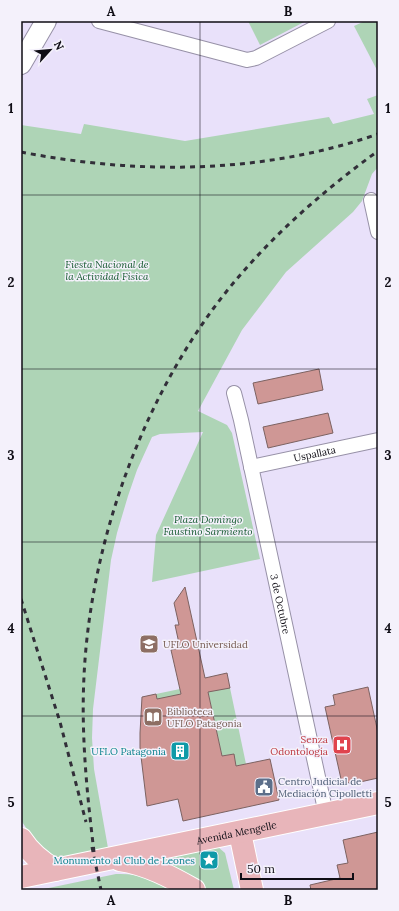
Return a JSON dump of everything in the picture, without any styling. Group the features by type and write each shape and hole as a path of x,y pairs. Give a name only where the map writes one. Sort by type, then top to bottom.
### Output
{"main road":[{"path":"21,64 46,21"},
{"name":"Avenida Mengelle","path":"21,877 240,833 378,803"},
{"path":"240,833 252,890"},
{"path":"21,839 34,856 43,864 55,870"},
{"path":"104,860 131,862 148,867 165,874 194,890"}],"street":[{"path":"99,21 247,60 256,58 328,21"},
{"path":"371,200 378,232"},
{"name":"3 de Octubre","path":"234,393 326,814"},
{"name":"Uspallata","path":"251,467 378,440"}],"green space":[{"path":"248,21 306,21 260,45"},
{"path":"365,21 376,21 378,24 378,72 354,26"},
{"path":"378,95 378,167 372,174 362,201 353,212 286,272 242,330 198,411 227,425 232,433 260,559 152,582 156,535 203,432 160,434 152,437 137,470 117,533 111,560 93,709 92,738 94,769 108,848 58,858 53,857 37,843 21,820 21,125 81,134 84,124 185,141 329,117 333,124 374,114 367,99"},
{"path":"206,682 230,688 246,764 236,766 233,754 222,756"},
{"path":"180,689 181,697 169,697 157,703 156,694"},
{"path":"218,847 225,853 234,890 204,890 156,859"},
{"path":"116,874 140,876 178,890 39,890"}],"building":[{"path":"319,369 323,390 258,404 253,383"},
{"path":"328,413 333,433 268,448 263,427"},
{"name":"UFLO Patagonia","path":"185,587 205,678 227,673 230,688 208,692 222,756 234,754 236,766 270,759 279,800 183,821 178,799 147,806 140,748 140,733 142,697 156,694 157,699 181,694 171,650 180,648 175,625 179,625 174,603"},
{"path":"368,687 378,733 378,778 351,784 341,779 325,707 335,705 333,695"},
{"path":"378,832 378,890 311,890 310,885 340,878 337,865 348,863 343,840"}],"railway":[{"path":"21,152 111,165 201,167 291,157 335,147 378,134"},
{"path":"94,852 87,786 83,720 84,676 88,628 96,579 108,531 123,483 141,436 162,392 186,349 213,309 249,265 311,204 378,151"},
{"path":"21,599 60,722 86,822"},
{"path":"92,847 101,890"}],"place":[{"name":"UFLO Universidad","path":"149,644"},
{"name":"Biblioteca UFLO Patagonia","path":"153,717"},
{"name":"Senza Odontología","path":"342,745"},
{"name":"UFLO Patagonia","path":"180,751"},
{"name":"Centro Judicial de Mediación Cipolletti","path":"264,787"},
{"name":"Monumento al Club de Leones","path":"209,860"}],"park label":[{"name":"Fiesta Nacional de la Actividad Física","path":"107,270"},
{"name":"Plaza Domingo Faustino Sarmiento","path":"208,524"}]}
